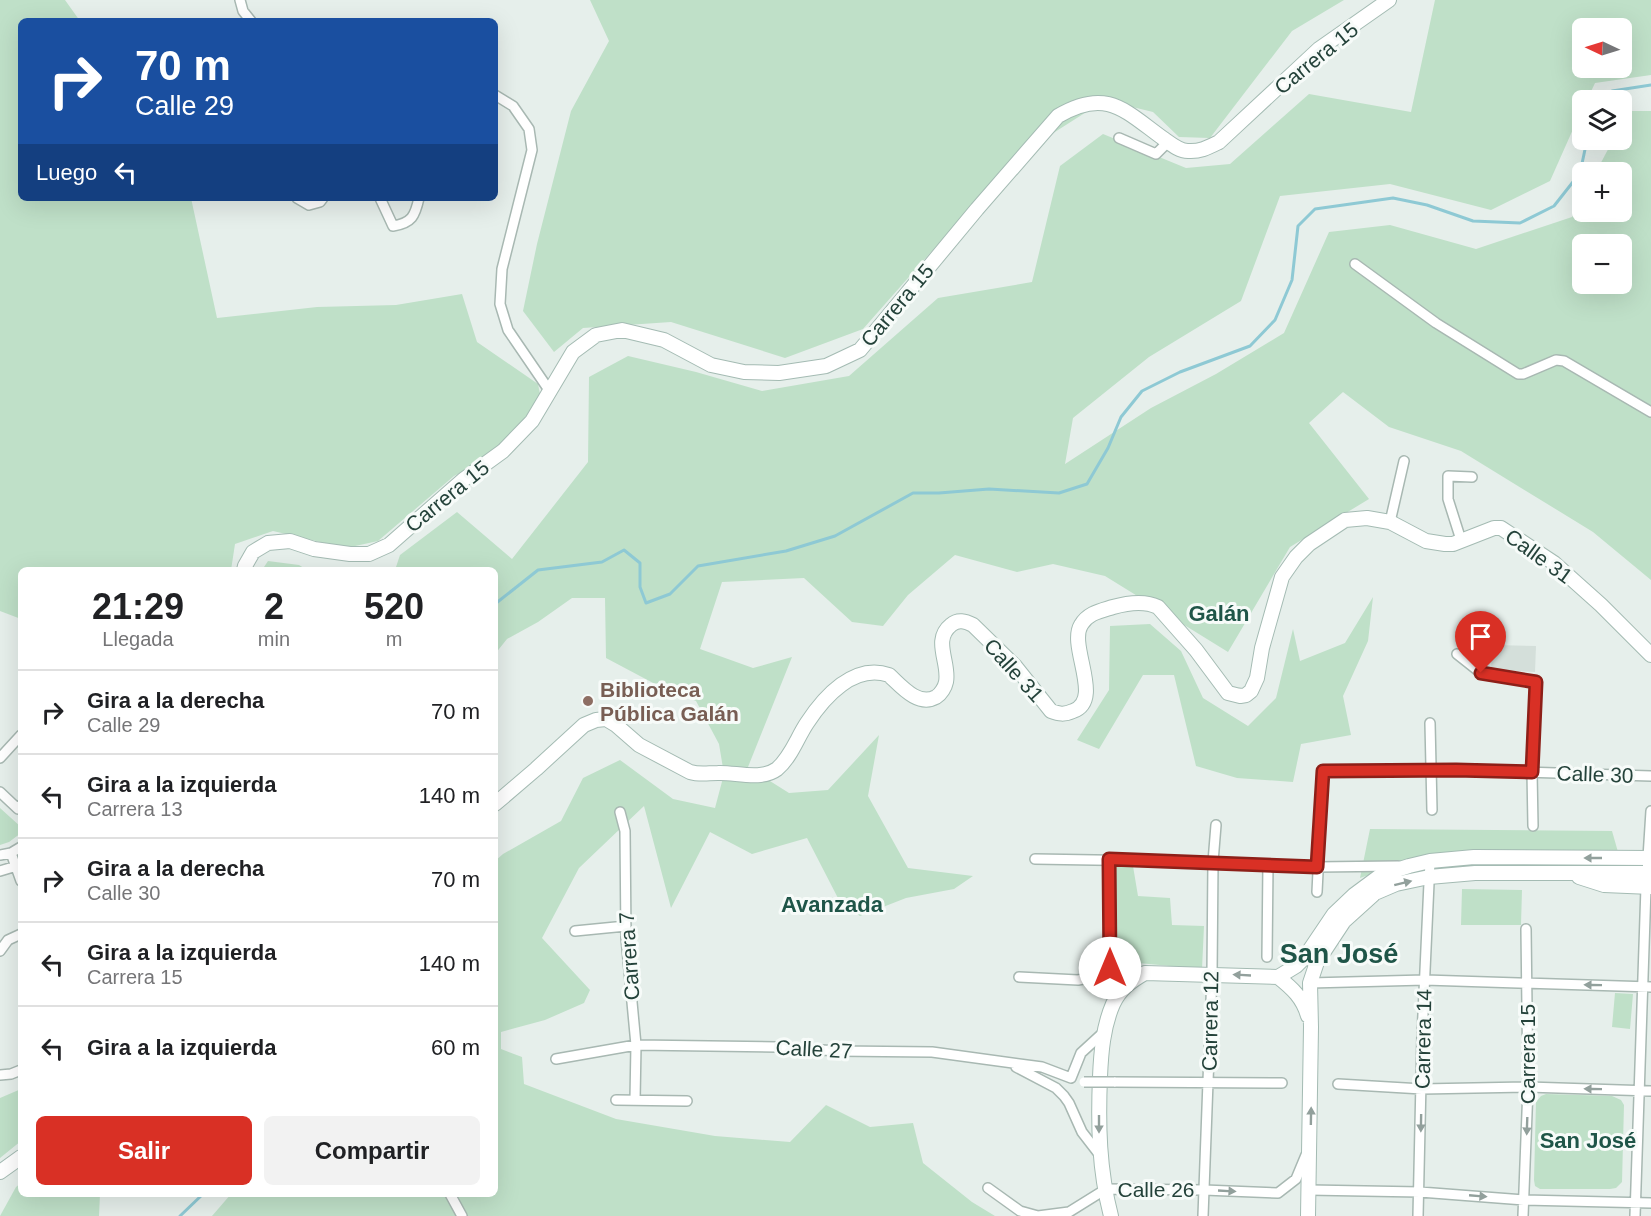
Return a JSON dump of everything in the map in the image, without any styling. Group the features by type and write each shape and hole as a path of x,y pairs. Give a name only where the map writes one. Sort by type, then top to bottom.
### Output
{"main road":[{"name":"Carrera 15","path":"244,567 253,552 268,543 290,541 314,549 359,554 369,554 388,545 463,480 503,451 532,421 573,352 596,335 622,330 664,340 711,365 744,372 779,373 826,366 860,350 1058,116 1074,106 1095,101 1106,102 1123,109 1168,142 1186,151 1204,150 1219,142 1319,50 1389,0"},
{"name":"Calle 31","path":"498,801 584,725 596,720 606,720 616,725 639,746 690,772 698,774 770,772 776,769 792,751 808,722 839,685 847,679 857,675 884,673 919,699 939,695 946,685 947,678 942,646 943,634 957,621 973,625 1015,666 1051,711 1064,714 1076,710 1085,699 1086,684 1077,644 1080,626 1094,612 1126,603 1149,603 1158,607 1196,650 1228,693 1233,696 1246,695 1251,691 1257,678 1262,648 1282,577 1296,557 1322,534 1345,520 1367,518 1390,522 1426,541 1445,544 1453,544 1494,528 1501,528 1554,563 1601,605 1651,655"},
{"path":"1111,1216 1099,1154 1101,1053 1113,1004 1126,984 1145,973 1278,976 1296,966 1305,957 1334,914 1354,895 1381,875 1409,866 1430,861 1474,857 1650,858"},
{"path":"1308,1216 1310,983 1317,962 1344,921 1375,892 1396,884 1429,877 1475,873 1568,873 1649,880"},
{"path":"1278,976 1294,990 1306,1007 1311,1027"},
{"path":"0,1172 18,1159"}],"street":[{"path":"240,0 243,11 249,18"},
{"path":"498,97 513,106 529,129 532,150 502,268 500,304 508,330 549,390"},
{"path":"1119,138 1156,154 1168,142"},
{"path":"302,201 309,205 322,201"},
{"path":"381,201 393,226 405,224 416,213 418,201"},
{"path":"1355,264 1436,323 1518,374 1556,360 1564,361 1651,412"},
{"path":"1390,522 1404,461"},
{"path":"1461,540 1448,499 1448,476 1472,477"},
{"path":"1457,654 1481,673 1536,682 1532,772 1533,826"},
{"path":"1430,723 1432,810"},
{"path":"0,758 18,738"},
{"name":"Calle 30","path":"1317,867 1323,771 1532,772 1651,776"},
{"path":"0,792 18,806"},
{"name":"Carrera 7","path":"620,812 625,831 626,927 636,1045 634,1100"},
{"path":"1635,1216 1639,1090 1647,987 1651,812"},
{"name":"Carrera 12","path":"1203,1216 1216,825"},
{"path":"0,855 18,849"},
{"path":"11,853 18,864"},
{"path":"1035,859 1109,859 1317,867 1409,866"},
{"path":"1109,859 1110,968"},
{"name":"Carrera 14","path":"1418,1216 1430,861"},
{"path":"1267,957 1268,864"},
{"path":"0,871 18,866"},
{"path":"1317,867 1317,892"},
{"path":"575,931 626,927"},
{"name":"Carrera 15","path":"1523,1216 1528,1087 1526,929"},
{"path":"0,951 8,940 18,935"},
{"path":"1019,977 1078,980 1094,977 1110,968 1145,973"},
{"path":"1310,983 1425,980 1647,987"},
{"name":"Calle 27","path":"556,1059 636,1045 932,1052 1042,1067 1071,1078 1081,1053 1105,1031"},
{"path":"1011,1064 1047,1083 1064,1096 1082,1132 1099,1154"},
{"path":"0,1075 18,1071"},
{"path":"1084,1082 1282,1083"},
{"path":"1338,1084 1422,1089 1528,1087 1651,1091"},
{"path":"616,1100 687,1101"},
{"name":"Calle 26","path":"988,1188 1020,1211 1038,1216 1069,1212 1106,1189 1278,1193 1288,1188 1296,1179 1310,1145"},
{"path":"1309,1190 1420,1192 1524,1200 1651,1203"},
{"path":"452,1197 462,1216"}],"shaded area":[{"path":"1492,645 1536,646 1535,672 1491,670"}],"green space":[{"path":"0,0 65,0 78,18 18,18 18,201 192,201 217,318 317,307 396,305 462,294 477,342 538,384 541,399 493,456 454,476 378,541 346,548 273,531 235,544 231,567 18,567 18,618 0,611"},
{"path":"590,0 1344,0 1292,31 1210,138 1179,137 1153,112 1120,104 1091,109 1014,158 863,329 785,358 671,322 583,328 554,352 523,311 537,244 571,111 609,41"},
{"path":"1435,0 1651,0 1651,75 1632,78 1632,18 1572,18 1572,78 1630,78 1595,83 1592,90 1572,90 1572,132 1550,181 1491,210 1390,184 1280,196 1241,301 1149,357 1073,418 1065,464 1151,408 1216,374 1284,333 1329,232 1390,225 1476,249 1572,217 1572,222 1632,222 1632,162 1601,162 1608,150 1632,150 1632,111 1651,111 1651,580 1593,532 1461,451 1389,427 1343,392 1309,423 1369,499 1290,547 1228,652 1105,576 1053,564 1017,572 955,555 908,595 883,626 852,622 804,578 722,582 700,649 753,668 792,657 748,767 789,793 828,790 879,735 868,796 908,868 973,876 954,889 906,898 860,916 840,902 807,838 752,854 710,832 671,908 644,806 579,868 542,938 590,990 584,1003 545,1020 501,1032 501,1049 522,1057 524,1084 616,1119 715,1136 790,1142 826,1105 870,1127 913,1123 923,1163 972,1202 995,1216 212,1216 228,1197 498,1197 498,858 561,821 583,778 620,760 673,799 715,808 724,774 719,744 696,701 655,684 606,658 605,598 572,598 538,622 507,639 498,650 498,567 396,567 400,555 457,512 512,559 588,462 589,377 628,356 762,391 849,376 938,298 1032,282 1060,166 1103,134 1186,168 1230,164 1309,94 1411,112"},
{"path":"268,561 302,567 264,567"},
{"path":"1373,597 1368,641 1343,696 1351,735 1301,744 1293,782 1237,778 1196,766 1174,675 1143,675 1099,749 1077,740 1109,690 1110,626 1150,624 1181,651 1203,698 1248,726 1276,698 1293,629 1300,661 1345,643"},
{"path":"0,808 18,824 18,835 0,845"},
{"path":"1370,829 1612,831 1618,852 1431,854 1360,878"},
{"path":"1112,865 1133,866 1138,896 1170,898 1172,925 1204,926 1202,969 1117,961"},
{"path":"1462,889 1522,890 1521,925 1461,925"},
{"path":"1615,993 1633,994 1630,1029 1612,1027"},
{"path":"18,1090 18,1143 0,1158 0,1098"},
{"name":"San José","path":"1546,1094 1612,1096 1621,1100 1624,1105 1622,1182 1616,1188 1540,1189 1535,1186 1536,1102"},
{"path":"18,1185 18,1197 100,1197 99,1216 0,1216"}],"waterway":[{"path":"1618,90 1651,85"},
{"path":"498,602 538,570 602,562 624,550 640,563 640,587 646,603 670,594 698,566 786,551 835,536 913,493 989,489 1059,493 1087,484 1108,448 1121,417 1142,391 1180,372 1250,346 1275,320 1292,280 1298,226 1315,209 1393,198 1427,205 1473,221 1520,223 1554,206 1580,173 1585,150"},
{"path":"180,1216 200,1197"}],"place":[{"name":"Biblioteca Pública Galán","path":"588,701"}],"district":[{"name":"Galán","path":"1219,613"},
{"name":"Avanzada","path":"832,904"},
{"name":"San José","path":"1339,954"},
{"name":"San José","path":"1588,1140"}],"route":[{"path":"1110,968 1109,859 1317,867 1323,771 1532,772 1536,682 1481,673"}]}
